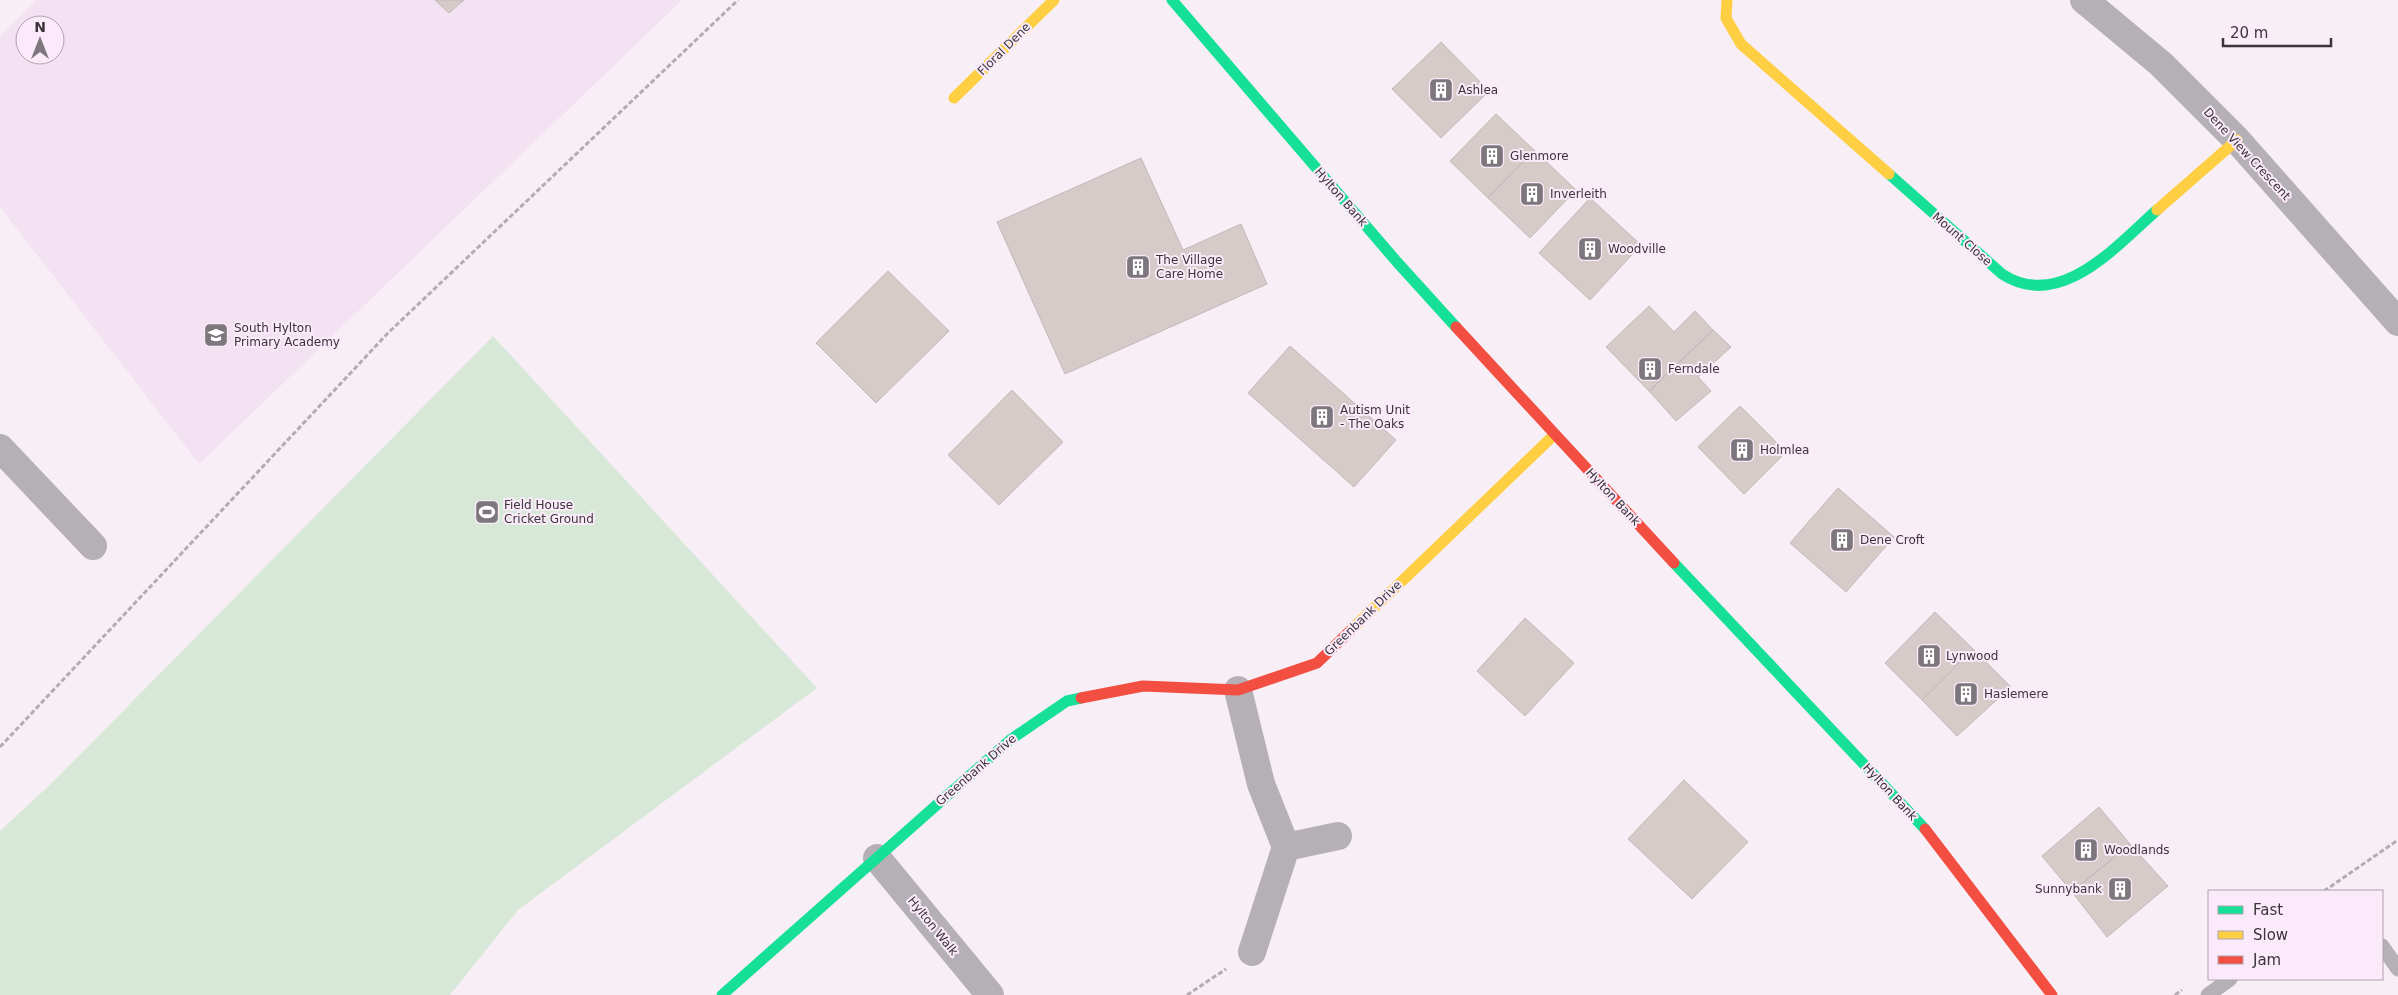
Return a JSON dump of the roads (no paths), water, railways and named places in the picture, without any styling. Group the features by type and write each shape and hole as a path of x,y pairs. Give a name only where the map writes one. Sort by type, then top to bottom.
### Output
{"street":[{"name":"Floral Dene","path":"954,98 1054,0"},
{"name":"Hylton Bank","path":"1172,0 1397,262 1554,435 1930,835 2052,995"},
{"name":"Mount Close","path":"1727,0 1726,18 1741,44 2002,274 2017,284 2043,285 2066,282 2095,264 2236,140"},
{"name":"Dene View Crescent","path":"2084,0 2161,64 2236,140 2398,322"},
{"name":"Greenbank Drive","path":"722,995 1010,740 1067,701 1144,686 1238,690 1317,663 1554,435"},
{"path":"0,448 93,546"},
{"path":"1238,690 1261,784 1286,846 1252,952"},
{"path":"1286,846 1338,836"},
{"name":"Hylton Walk","path":"877,858 990,995"}],"lane":[{"path":"2383,947 2398,969"},
{"path":"2208,995 2229,980"}],"place":[{"name":"Ashlea","path":"1441,90"},
{"name":"Glenmore","path":"1492,156"},
{"name":"Inverleith","path":"1532,194"},
{"name":"Woodville","path":"1590,249"},
{"name":"The Village Care Home","path":"1138,267"},
{"name":"South Hylton Primary Academy","path":"216,335"},
{"name":"Ferndale","path":"1650,369"},
{"name":"Autism Unit - The Oaks","path":"1322,417"},
{"name":"Holmlea","path":"1742,450"},
{"name":"Field House Cricket Ground","path":"487,512"},
{"name":"Dene Croft","path":"1842,540"},
{"name":"Lynwood","path":"1929,656"},
{"name":"Haslemere","path":"1966,694"},
{"name":"Woodlands","path":"2086,850"},
{"name":"Sunnybank","path":"2120,889"}]}
